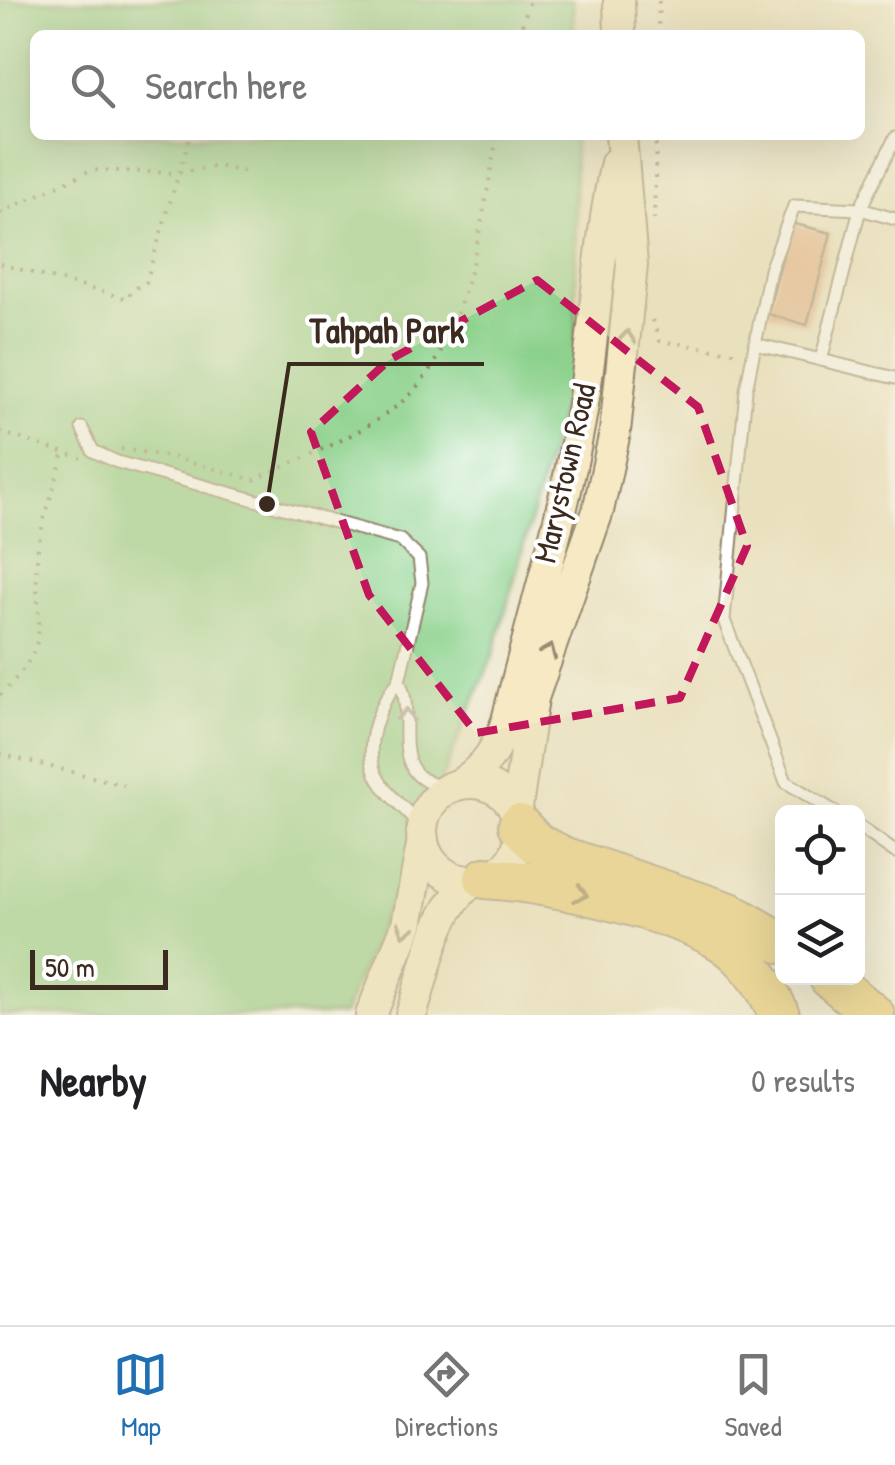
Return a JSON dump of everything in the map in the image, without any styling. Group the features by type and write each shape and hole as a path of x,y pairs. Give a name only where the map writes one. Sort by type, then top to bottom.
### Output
{"highway":[{"path":"518,820 538,844 563,857 730,913 775,939"},
{"path":"480,879 532,881 577,892 718,938 750,966 778,1015"},
{"path":"838,985 874,1015"}],"main road":[{"path":"619,0 620,30"},
{"name":"Marystown Road","path":"454,786 479,771 495,752 507,721 580,424 592,340 600,234 621,140"},
{"name":"Marystown Road","path":"518,820 533,698 598,511 616,432 632,265 621,140"},
{"path":"370,1015 407,925 430,805 454,786 494,789 518,820 512,858 460,890 444,914 411,1015"},
{"path":"422,834 442,871 480,879"}],"lane":[{"path":"821,360 860,209 895,138"},
{"path":"824,805 786,782 724,620 746,390 770,270 794,206 860,209 895,219"},
{"path":"756,344 895,378"},
{"path":"82,428 92,451 117,462 400,540 419,558 422,583 399,681 389,692 377,721 372,753 375,772 422,834"},
{"path":"399,681 408,697 403,744 418,775 432,786 454,786"},
{"path":"865,831 895,852"}],"path":[{"path":"521,30 530,0"},
{"path":"658,0 658,30"},
{"path":"0,264 128,299 132,290 146,282 189,140"},
{"path":"117,462 121,445 254,480 398,406 434,369 484,216 496,140"},
{"path":"654,231 656,140"},
{"path":"0,212 91,170 178,173 216,166 248,172"},
{"path":"652,308 652,327 660,342 739,353"},
{"path":"0,432 82,459"},
{"path":"0,694 28,667 42,628 37,556 64,451"},
{"path":"0,754 124,785"}],"highlighted area":[{"path":"537,280 698,407 747,546 680,698 476,733 369,595 311,432 389,360"}],"green space":[{"path":"0,0 573,0 573,30 30,30 30,140 574,140 577,354 493,655 343,1015 0,1015"}],"building":[{"path":"791,223 831,233 807,325 768,314"}],"place":[{"name":"Tahpah Park","path":"267,504"}]}
